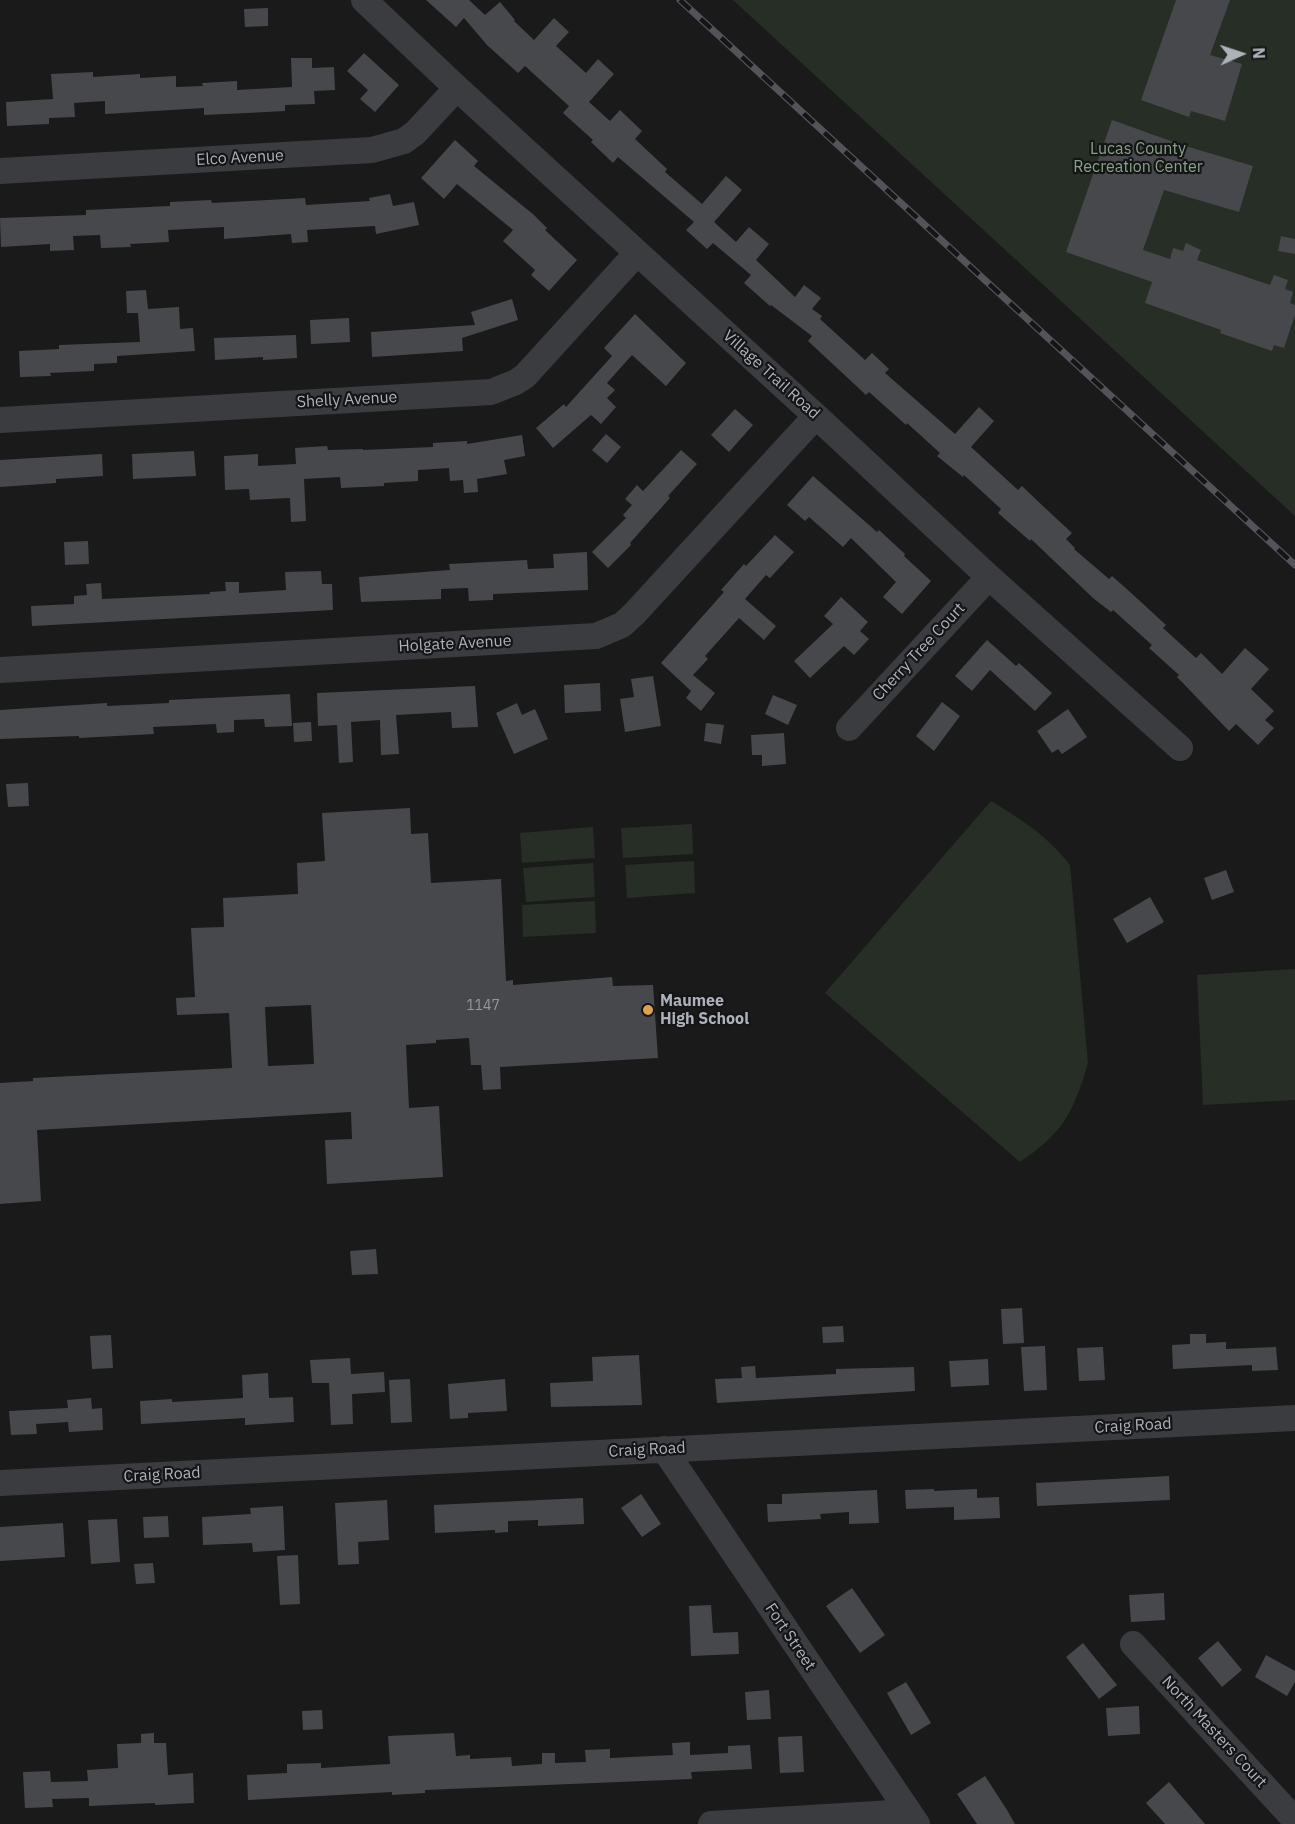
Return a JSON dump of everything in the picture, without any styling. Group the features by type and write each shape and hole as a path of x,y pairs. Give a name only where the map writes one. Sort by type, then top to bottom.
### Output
{"street":[{"name":"Village Trail Road","path":"364,0 989,576 1180,748"},
{"name":"Elco Avenue","path":"0,171 372,150 404,141 415,133 457,88"},
{"name":"Shelly Avenue","path":"0,420 500,390 525,376 637,253"},
{"name":"Holgate Avenue","path":"0,670 596,636 622,625 634,614 816,416"},
{"name":"Cherry Tree Court","path":"849,728 989,576"},
{"name":"Craig Road","path":"0,1483 1295,1418"},
{"name":"Fort Street","path":"663,1449 913,1818"},
{"name":"North Masters Court","path":"1133,1644 1295,1820"},
{"path":"711,1824 913,1818"}],"green space":[{"name":"Lucas County Recreation Center","path":"733,0 1295,0 1295,516"},
{"path":"991,801 1044,837 1070,865 1088,1063 1065,1120 1047,1141 1020,1162 825,993"},
{"path":"692,824 693,854 623,858 621,828"},
{"path":"593,827 595,858 522,863 520,833"},
{"path":"694,861 695,893 627,898 625,865"},
{"path":"593,863 595,897 526,902 523,868"},
{"path":"595,901 596,933 523,937 522,905"},
{"path":"1295,969 1295,1100 1203,1105 1197,975"}],"building":[{"path":"426,0 469,0 485,15 500,2 514,21 534,40 554,18 569,32 556,46 586,73 598,59 614,74 589,102 610,121 620,110 642,131 635,139 667,169 665,172 702,204 726,176 742,190 714,222 736,242 749,227 769,244 756,260 795,297 804,285 821,298 812,309 822,316 820,319 865,360 872,353 889,369 885,373 955,434 979,407 994,421 971,447 1018,490 1022,486 1072,533 1066,539 1074,549 1109,579 1112,576 1129,591 1166,625 1163,628 1196,658 1201,653 1222,674 1245,648 1269,669 1251,689 1274,711 1265,720 1274,728 1258,745 1236,724 1229,731 1177,677 1179,675 1149,648 1152,645 1113,610 1111,612 1093,598 1031,539 1030,541 998,513 1001,509 964,475 963,477 937,456 940,453 907,423 906,425 869,392 866,395 808,341 812,336 770,306 744,283 751,275 713,243 707,249 686,230 694,222 618,157 613,163 591,142 593,140 563,113 569,106 525,66 518,73 487,45 464,18 456,27"},
{"path":"1176,0 1230,0 1210,55 1242,64 1225,121 1191,111 1189,117 1141,100"},
{"path":"268,8 268,26 245,27 244,9"},
{"path":"364,53 399,85 375,112 360,99 368,90 347,71"},
{"path":"291,58 312,58 312,68 334,67 335,90 314,91 315,104 285,105 285,111 247,113 204,115 204,108 105,114 105,101 74,103 75,117 49,118 49,124 7,126 6,102 53,99 51,74 93,72 93,77 140,74 140,78 176,76 176,87 237,81 237,90 292,87"},
{"path":"1112,120 1182,145 1253,166 1239,212 1164,190 1143,250 1170,259 1173,248 1183,251 1186,243 1201,250 1197,260 1270,285 1274,275 1288,280 1285,289 1293,292 1290,303 1295,305 1295,315 1284,348 1274,345 1272,351 1145,303 1152,282 1066,252"},
{"path":"455,140 478,161 474,166 534,215 547,228 545,230 577,260 549,291 531,275 535,270 503,241 513,230 457,184 444,199 421,178"},
{"path":"390,194 393,206 414,202 419,225 376,234 375,226 307,230 308,242 292,243 291,234 224,239 224,227 168,230 169,242 130,244 131,247 101,248 100,235 73,236 74,250 50,251 50,244 1,247 0,218 86,215 86,210 170,206 170,202 211,200 212,203 305,198 306,205 370,201 369,198"},
{"path":"1281,236 1295,239 1295,254 1278,251"},
{"path":"146,290 148,309 179,307 180,329 193,328 195,351 117,356 117,363 94,364 94,371 20,377 19,351 59,349 59,345 140,342 138,313 127,313 126,291"},
{"path":"512,299 518,320 462,338 463,351 372,357 371,332 475,325 471,312"},
{"path":"635,314 686,363 666,386 632,355 607,383 615,390 607,398 616,407 601,424 591,415 553,448 536,428 564,404 566,407 612,356 604,348"},
{"path":"349,318 350,342 311,344 310,320"},
{"path":"296,335 297,358 263,360 263,357 215,360 214,338"},
{"path":"735,409 753,425 729,452 711,435"},
{"path":"606,434 621,447 607,463 592,450"},
{"path":"522,435 525,456 504,460 507,474 477,479 478,492 464,493 463,480 450,481 449,468 418,470 418,481 384,483 384,486 341,488 340,477 304,479 306,521 291,522 290,498 250,500 249,489 225,490 224,456 258,454 258,466 296,464 295,448 327,446 328,450 363,450 433,447 433,443 467,441 467,444"},
{"path":"681,450 697,464 668,496 670,498 630,543 631,545 608,568 592,552 626,518 623,515 632,505 625,499 637,485 643,491"},
{"path":"194,451 196,476 133,479 132,454"},
{"path":"102,454 103,476 56,479 56,483 0,487 0,460"},
{"path":"813,476 877,532 879,530 931,581 902,614 883,597 896,582 851,538 843,547 809,517 805,521 787,505"},
{"path":"775,535 794,552 770,578 766,575 745,599 776,626 764,640 739,618 705,656 708,659 693,675 715,693 701,711 686,698 691,691 661,663 724,592 721,590 744,564 746,566"},
{"path":"88,541 89,564 65,565 64,542"},
{"path":"587,552 588,590 493,594 493,600 469,601 468,588 441,589 441,599 361,602 359,577 450,570 449,564 527,560 528,569 554,568 553,554"},
{"path":"321,571 322,584 332,584 333,610 32,626 31,606 74,604 74,596 87,595 86,584 101,583 102,599 210,594 210,592 226,591 225,582 239,582 239,593 286,590 285,572"},
{"path":"841,597 868,622 860,631 869,639 854,655 844,646 810,678 794,661 833,624 824,616"},
{"path":"987,640 1016,666 1019,663 1052,693 1035,711 990,670 972,691 955,676"},
{"path":"653,676 661,726 625,732 620,699 634,697 631,679"},
{"path":"600,683 601,711 565,713 564,685"},
{"path":"475,686 478,727 452,728 451,712 396,715 399,754 381,755 380,720 351,722 353,762 339,763 337,725 318,726 317,693"},
{"path":"290,694 292,726 265,727 264,719 234,720 234,732 217,733 216,724 153,727 154,734 0,739 0,710 107,703 107,706 169,703 169,700"},
{"path":"773,695 797,705 788,725 765,714"},
{"path":"942,702 960,716 934,751 916,736"},
{"path":"517,703 522,715 535,709 548,739 514,754 496,713"},
{"path":"1068,709 1087,737 1062,754 1058,749 1052,753 1037,731"},
{"path":"311,722 312,741 294,742 293,723"},
{"path":"706,723 724,725 721,744 704,741"},
{"path":"784,733 786,764 762,766 762,755 752,755 751,735"},
{"path":"28,783 29,806 8,807 6,784"},
{"name":"Maumee High School","path":"410,808 411,834 428,833 431,883 501,879 506,981 513,980 513,985 612,977 613,986 653,985 658,1058 500,1067 501,1089 483,1090 481,1065 471,1065 469,1038 406,1045 409,1108 439,1106 443,1177 327,1184 325,1140 352,1139 351,1112 37,1130 41,1201 0,1204 0,1083 33,1081 33,1078 232,1068 229,1013 177,1015 176,998 195,997 191,928 224,927 223,898 298,894 297,863 325,861 322,813","holes":["311,1005 314,1064 268,1066 265,1007"]},
{"path":"1226,870 1234,892 1212,900 1204,878"},
{"path":"1150,897 1164,922 1127,943 1113,919"},
{"path":"376,1249 378,1274 352,1275 350,1251"},
{"path":"1022,1308 1024,1343 1003,1344 1001,1309"},
{"path":"843,1326 844,1342 823,1343 822,1327"},
{"path":"1190,1334 1206,1334 1206,1343 1226,1342 1226,1349 1276,1347 1278,1370 1252,1371 1252,1365 1173,1369 1172,1345 1190,1344"},
{"path":"111,1335 113,1368 92,1369 90,1336"},
{"path":"1045,1346 1047,1390 1024,1391 1021,1347"},
{"path":"1103,1347 1105,1380 1079,1381 1077,1348"},
{"path":"639,1355 642,1405 551,1407 550,1383 593,1381 592,1357"},
{"path":"350,1358 351,1374 384,1372 385,1392 352,1394 353,1424 331,1425 329,1383 312,1383 310,1360"},
{"path":"988,1359 989,1385 951,1387 949,1361"},
{"path":"755,1366 756,1378 836,1374 836,1369 914,1367 915,1391 717,1403 715,1379 742,1378 741,1367"},
{"path":"268,1373 269,1398 293,1397 294,1422 245,1425 245,1418 141,1424 140,1401 172,1399 172,1402 243,1398 242,1375"},
{"path":"410,1379 412,1422 391,1423 389,1380"},
{"path":"505,1379 507,1411 468,1413 468,1418 450,1419 448,1384"},
{"path":"91,1398 92,1409 102,1408 103,1430 69,1432 68,1422 36,1424 37,1434 11,1435 9,1411 68,1408 67,1400"},
{"path":"1169,1476 1170,1500 1037,1506 1036,1483"},
{"path":"934,1489 934,1491 977,1489 977,1498 999,1497 1000,1518 954,1520 954,1507 906,1509 905,1490"},
{"path":"877,1490 879,1523 849,1524 849,1512 820,1514 821,1519 768,1522 767,1504 782,1504 782,1494"},
{"path":"641,1494 661,1524 642,1537 621,1508"},
{"path":"583,1498 584,1524 538,1526 538,1520 508,1521 508,1532 495,1533 495,1530 435,1533 434,1505"},
{"path":"387,1500 389,1540 358,1542 359,1564 338,1565 335,1503"},
{"path":"283,1506 285,1550 253,1552 252,1543 203,1545 202,1517 251,1514 250,1508"},
{"path":"168,1516 169,1537 144,1538 143,1517"},
{"path":"117,1519 120,1562 91,1564 88,1520"},
{"path":"63,1523 65,1557 0,1561 0,1527"},
{"path":"298,1555 300,1604 280,1605 277,1556"},
{"path":"153,1563 155,1583 136,1584 134,1564"},
{"path":"852,1588 885,1635 860,1653 826,1606"},
{"path":"1164,1593 1165,1620 1131,1622 1129,1595"},
{"path":"711,1605 713,1633 738,1632 739,1654 691,1656 689,1606"},
{"path":"1218,1641 1242,1670 1222,1687 1198,1658"},
{"path":"1083,1643 1117,1685 1099,1699 1066,1657"},
{"path":"1266,1655 1295,1671 1295,1682 1287,1696 1255,1677"},
{"path":"906,1682 931,1723 911,1735 887,1693"},
{"path":"769,1690 771,1719 747,1720 745,1692"},
{"path":"1139,1706 1140,1734 1108,1736 1106,1708"},
{"path":"322,1710 323,1729 303,1730 302,1711"},
{"path":"154,1733 154,1743 166,1743 168,1775 193,1773 194,1803 89,1806 89,1798 52,1799 53,1807 25,1808 23,1772 50,1771 51,1782 88,1781 87,1770 118,1768 117,1744 141,1743 141,1734"},
{"path":"454,1733 456,1756 470,1755 470,1759 511,1757 512,1766 542,1764 542,1753 555,1753 555,1763 586,1762 585,1750 610,1749 610,1758 673,1755 672,1743 690,1742 690,1755 728,1753 728,1746 750,1745 752,1769 691,1772 692,1779 425,1790 425,1793 392,1795 392,1792 248,1800 247,1775 287,1773 287,1764 321,1763 321,1768 390,1764 388,1736"},
{"path":"802,1736 804,1772 780,1773 778,1737"},
{"path":"985,1776 1015,1824 977,1824 957,1794"},
{"path":"1169,1782 1205,1824 1165,1824 1146,1803"}],"railway":[{"path":"680,0 1295,565"}],"place":[{"name":"Maumee High School","path":"648,1010"}]}
